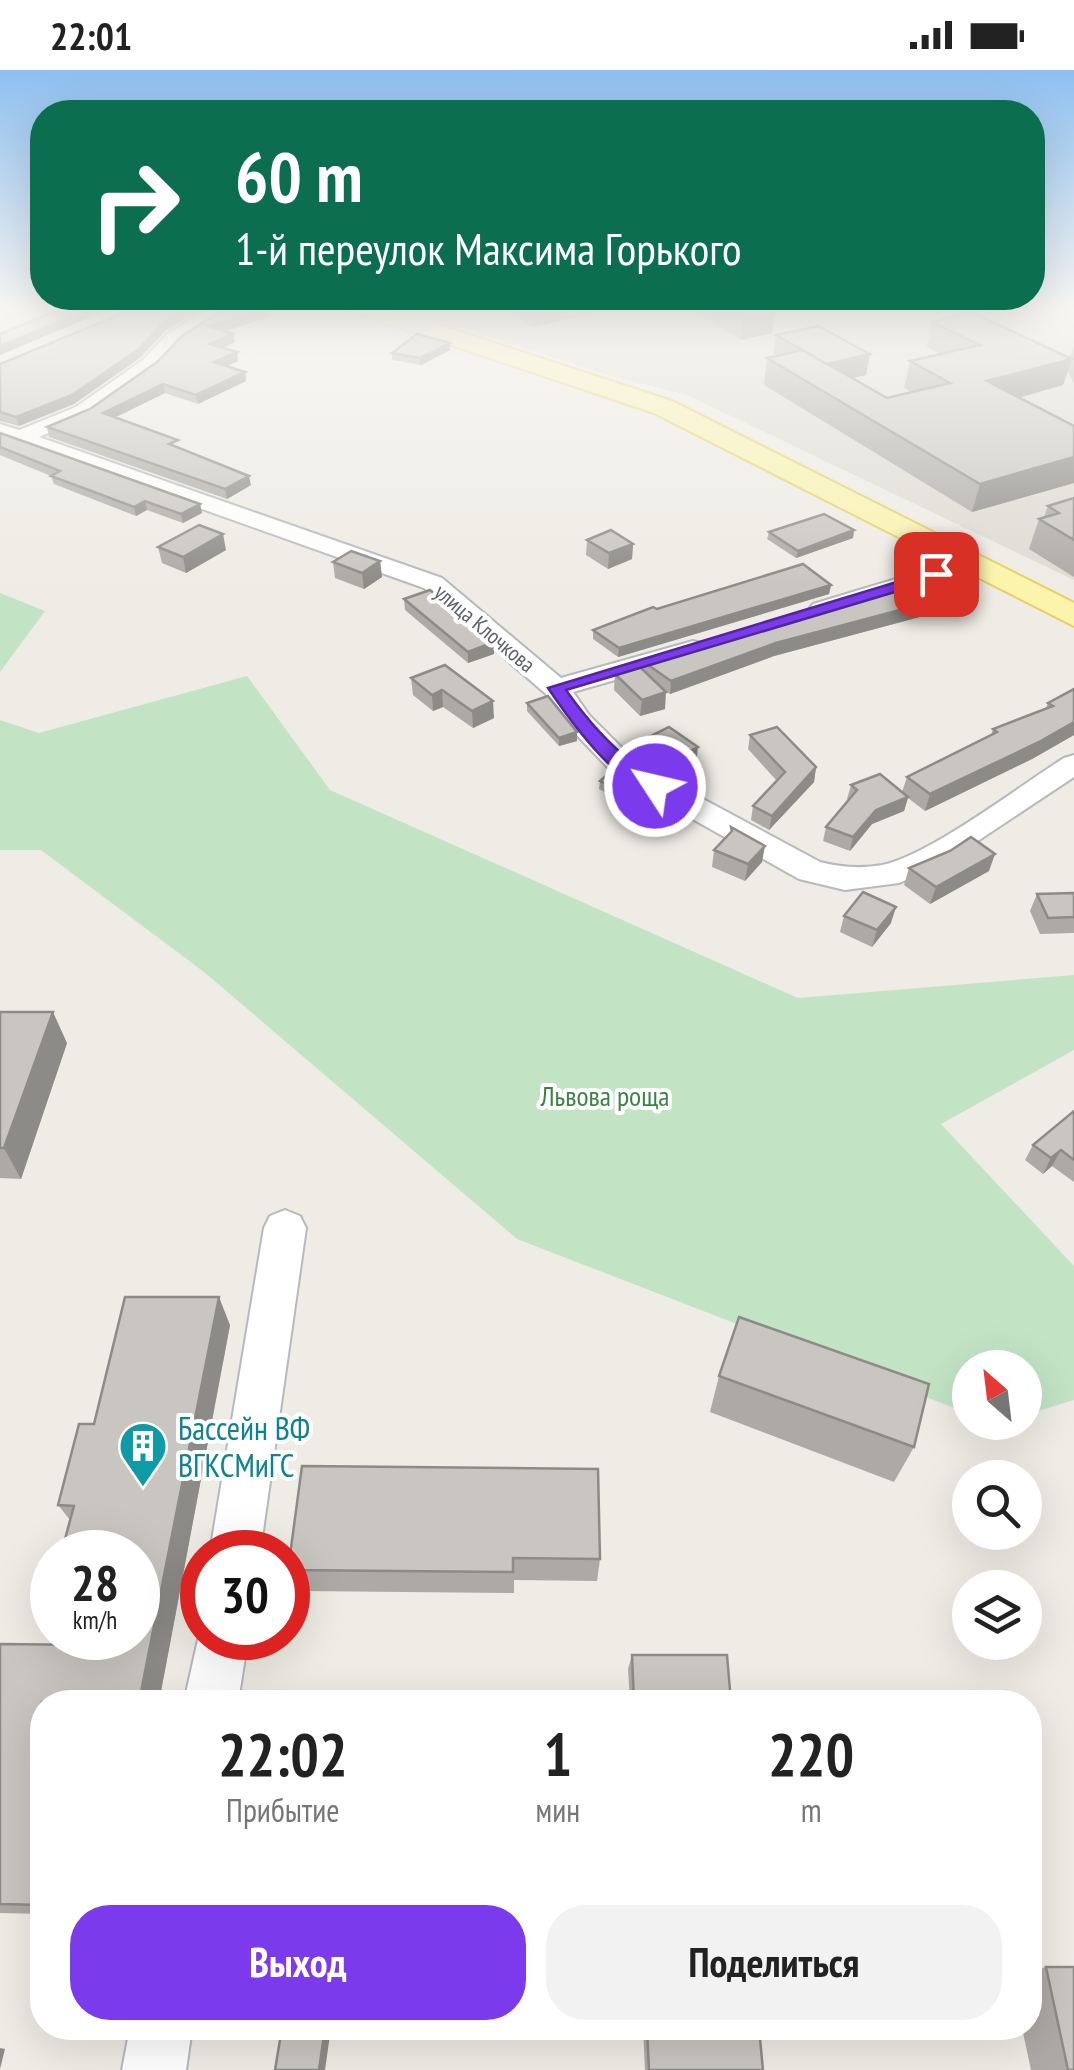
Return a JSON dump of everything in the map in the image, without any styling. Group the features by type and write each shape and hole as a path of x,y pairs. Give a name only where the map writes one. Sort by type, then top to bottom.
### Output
{"main road":[{"path":"640,399 663,407 1074,616"}],"street":[{"path":"10,434 83,410 99,399"},
{"name":"улица Клочкова","path":"10,434 433,584 556,688 579,721 627,770 810,871 846,879 888,874 932,858 1074,764"},
{"path":"806,614 972,564"},
{"path":"556,688 712,643"},
{"path":"238,1530 286,1228"},
{"path":"214,1690 219,1660"},
{"path":"154,2070 159,2040"}],"shaded area":[{"path":"696,399 1074,399 1074,580"}],"green space":[{"path":"0,593 45,611 0,672"},
{"name":"Львова роща","path":"247,676 330,790 798,998 1074,975 1074,1050 941,1124 1074,1266 1074,1400 1042,1410 1042,1350 952,1350 952,1407 517,1239 204,972 41,850 0,850 0,720 39,733"}],"building":[{"path":"0,399 61,399 16,417 0,412"},
{"path":"104,399 131,399 103,413 178,440 169,444 249,476 225,489 47,427"},
{"path":"837,399 1022,399 1074,426 1074,457 980,484"},
{"path":"0,433 200,504 181,514 145,501 134,507 51,476 60,471 0,447"},
{"path":"1074,498 1074,540 1039,519 1059,513 1048,506"},
{"path":"824,514 854,530 798,551 769,532"},
{"path":"199,525 223,534 183,557 158,547"},
{"path":"611,530 633,544 609,553 587,540"},
{"path":"351,551 380,561 362,573 333,562"},
{"path":"803,564 831,585 619,648 593,630 653,607 657,609"},
{"path":"932,576 960,594 776,643 671,681 644,662"},
{"path":"430,590 494,642 468,652 404,599"},
{"path":"445,665 493,701 472,711 442,690 432,695 411,678"},
{"path":"640,667 666,692 642,700 615,674"},
{"path":"1074,689 1074,722 1039,742 930,794 907,777 997,732 993,729 1053,706 1048,703"},
{"path":"548,696 577,732 559,738 527,703"},
{"path":"669,727 698,747 672,760 639,742"},
{"path":"777,727 816,767 772,816 753,806 785,772 750,735"},
{"path":"613,770 639,784 623,792 600,781"},
{"path":"880,774 908,797 876,810 853,837 826,827 857,790 851,785"},
{"path":"731,827 765,846 748,864 714,850 732,831"},
{"path":"971,837 995,854 936,887 909,868 950,851"},
{"path":"863,892 896,907 877,930 844,916"},
{"path":"1074,893 1074,917 1048,918 1037,894"},
{"path":"0,1012 53,1012 4,1148 0,1148"},
{"path":"1074,1111 1074,1160 1061,1150 1051,1158 1033,1145"},
{"path":"125,1297 219,1297 160,1596 160,1530 67,1530 74,1506 58,1505 79,1424 94,1424"},
{"path":"739,1317 929,1384 914,1447 719,1376"},
{"path":"302,1466 598,1469 600,1559 513,1558 513,1572 310,1570 310,1530 293,1530"},
{"path":"0,1644 30,1644 30,1660 147,1660 141,1690 30,1690 30,1905 0,1904"},
{"path":"632,1655 727,1655 730,1690 633,1690"},
{"path":"1046,1967 1074,1967 1074,2070 1068,2070"},
{"path":"280,2040 323,2040 319,2070 275,2070"},
{"path":"648,2040 760,2040 763,2070 649,2070"}],"place":[{"name":"Бассейн ВФ ВГКСМиГС","path":"143,1488"}],"route":[{"path":"655,786 627,770 579,721 556,688 936,574"}]}
